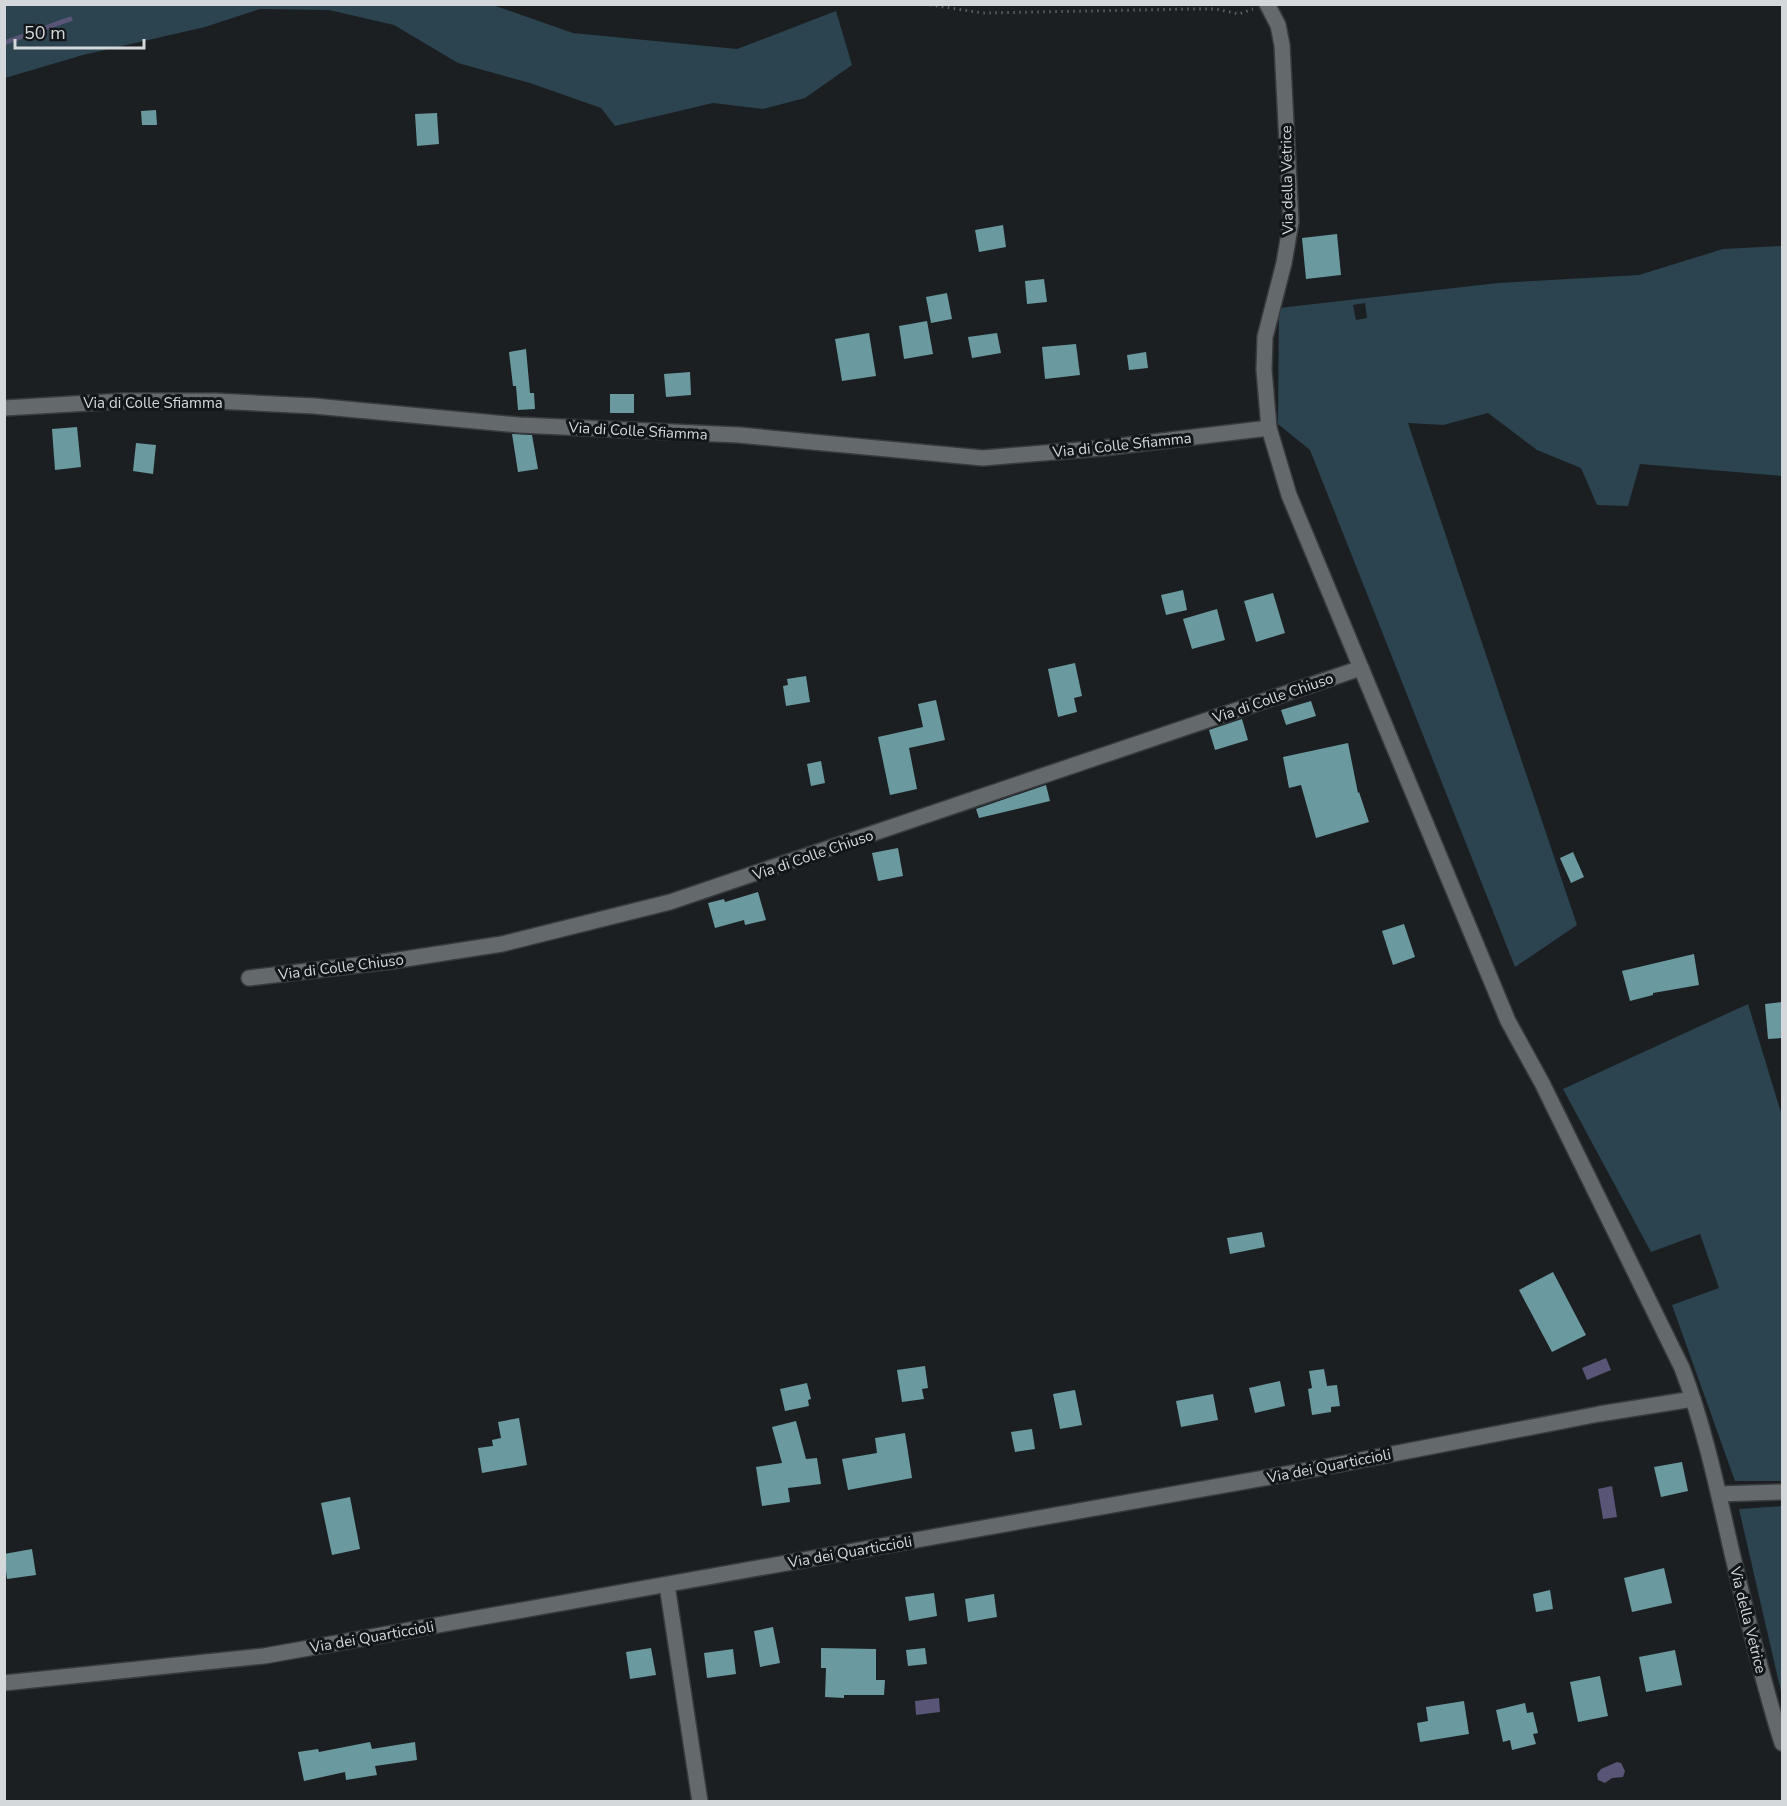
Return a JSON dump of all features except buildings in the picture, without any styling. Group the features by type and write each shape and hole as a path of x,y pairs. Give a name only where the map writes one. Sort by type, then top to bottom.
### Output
{"street":[{"name":"Via della Vetrice","path":"1267,4 1278,25 1282,45 1291,222 1284,263 1265,337 1264,370 1269,428 1289,495 1508,1021 1542,1083 1682,1368 1693,1399 1719,1494 1754,1646 1782,1743"},
{"name":"Via di Colle Sfiamma","path":"4,408 123,401 215,401 314,406 519,425 739,435 983,458 1103,448 1269,428"},
{"name":"Via di Colle Chiuso","path":"249,978 392,961 501,944 670,902 786,865 1361,668"},
{"name":"Via dei Quarticcioli","path":"4,1683 264,1656 1320,1468 1599,1414 1693,1399"},
{"path":"1719,1494 1782,1492"},
{"path":"667,1585 700,1802"}],"path":[{"path":"924,4 983,13 1216,9 1239,14 1267,4"}],"shaded area":[{"path":"5,4 493,5 573,33 737,49 836,11 852,65 805,98 763,109 713,103 615,126 601,108 530,83 458,63 394,25 329,10 260,9 205,27 83,55 5,78"},
{"path":"1782,246 1782,476 1640,464 1628,506 1597,505 1581,468 1537,450 1488,413 1443,425 1408,423 1577,925 1515,967 1310,450 1278,424 1279,308 1498,283 1639,275 1723,249","holes":["1365,303 1367,318 1356,320 1353,305"]},
{"path":"1748,1004 1782,1116 1782,1481 1735,1481 1672,1305 1719,1288 1700,1234 1651,1252 1563,1089"},
{"path":"1606,1358 1611,1370 1587,1380 1582,1368"},
{"path":"1612,1486 1617,1517 1603,1519 1598,1489"},
{"path":"1782,1506 1782,1696 1739,1509"},
{"path":"939,1698 940,1712 916,1715 915,1701"},
{"path":"1617,1762 1621,1763 1625,1771 1623,1777 1612,1778 1605,1783 1598,1780 1597,1774 1601,1769"}],"waterway":[{"path":"4,43 70,19"}]}
